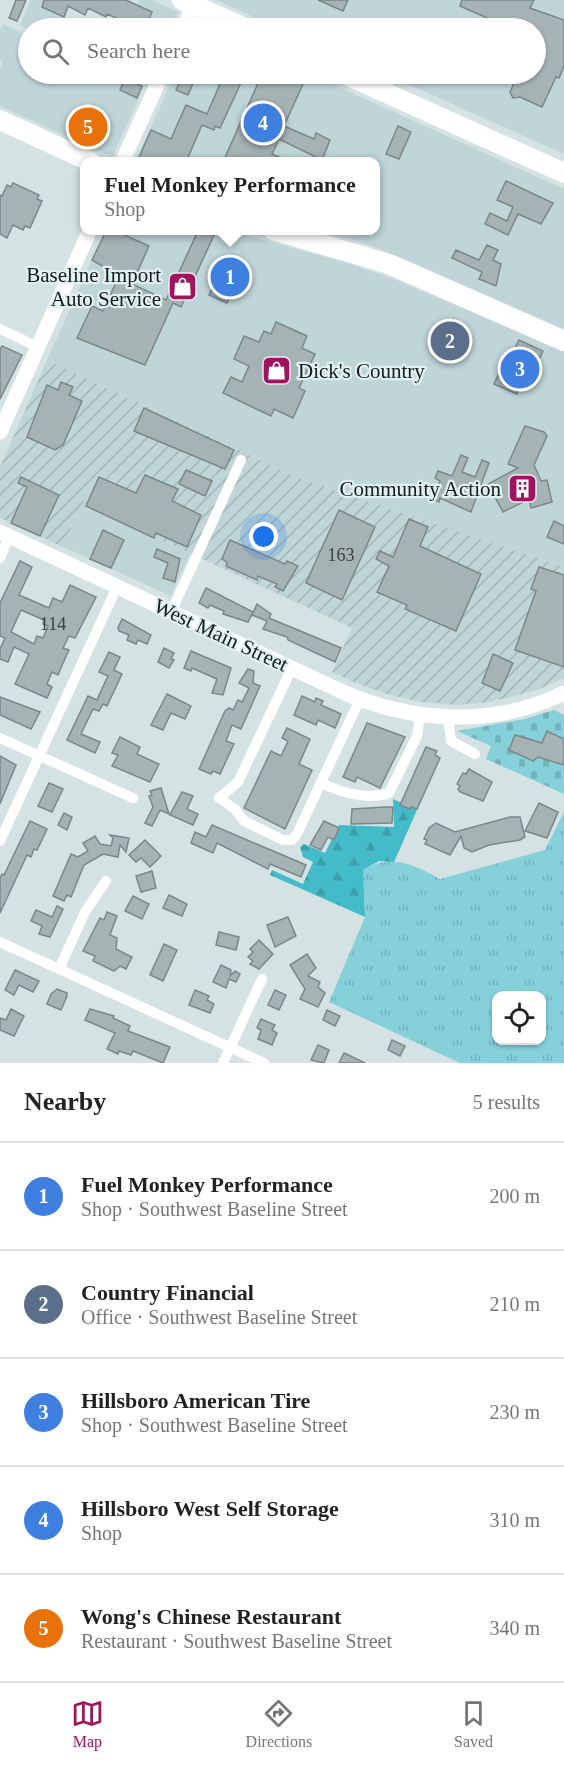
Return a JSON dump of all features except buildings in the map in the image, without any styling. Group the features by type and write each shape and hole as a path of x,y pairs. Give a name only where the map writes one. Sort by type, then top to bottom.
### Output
{"highway":[{"path":"190,2 224,18"},
{"path":"366,84 564,173"},
{"path":"0,120 80,157"},
{"path":"287,235 389,264 564,341"}],"street":[{"path":"186,18 190,2"},
{"path":"124,157 157,84"},
{"path":"0,432 88,235"},
{"path":"0,329 38,347"},
{"path":"171,612 241,460"},
{"path":"0,558 5,535"},
{"name":"West Main Street","path":"5,535 360,699 420,715 448,717 503,713 526,708 564,693"},
{"path":"0,841 117,587"},
{"path":"292,668 238,782 219,798 235,809 244,821 283,840 292,840 297,834 360,699"},
{"path":"321,783 345,793 383,795 389,793 417,736 420,715"},
{"path":"448,717 451,741 475,754"},
{"path":"0,738 133,798"},
{"path":"60,967 84,912 106,881"},
{"path":"0,942 60,967 264,1063"},
{"path":"223,1063 262,979"}],"shaded area":[{"path":"31,0 73,0 65,18 23,18"},
{"path":"139,0 152,0 178,12 175,18 131,18"},
{"path":"215,0 564,0 564,154 407,84 546,84 546,18 257,18"},
{"path":"3,24 18,31 18,84 137,84 144,87 112,157 0,106 0,69 3,62 0,59 0,30"},
{"path":"170,84 332,84 564,189 564,329 402,258 355,240 333,235 380,235 380,157 137,157"},
{"path":"103,235 245,235 348,263 399,281 564,352 564,567 298,478 47,360"},
{"path":"47,360 298,478 564,567 564,678 537,690 490,702 457,705 421,702 386,694 351,681 332,672 352,628 155,537 168,508 96,474 63,547 0,518 0,467"},
{"path":"95,474 168,508 155,537 190,554 171,596 63,547"}],"green space":[{"path":"554,710 564,715 564,794 486,759 491,746 457,731 524,719"},
{"path":"393,799 417,810 394,862 379,861 363,870 365,917 270,875 272,870 303,884 313,862 303,857 300,847 304,844 325,853 339,825 394,827"},
{"path":"564,812 564,1063 460,1063 329,1002 365,917 363,870 383,862 402,862 440,879 545,850"}],"place":[{"name":"Hillsboro West Self Storage","path":"263,123"},
{"name":"Wong's Chinese Restaurant","path":"88,127"},
{"name":"Fuel Monkey Performance","path":"230,277"},
{"name":"Baseline Import Auto Service","path":"182,287"},
{"name":"Country Financial","path":"450,341"},
{"name":"Hillsboro American Tire","path":"520,369"},
{"name":"Dick's Country","path":"277,371"},
{"name":"Community Action","path":"522,489"}]}
